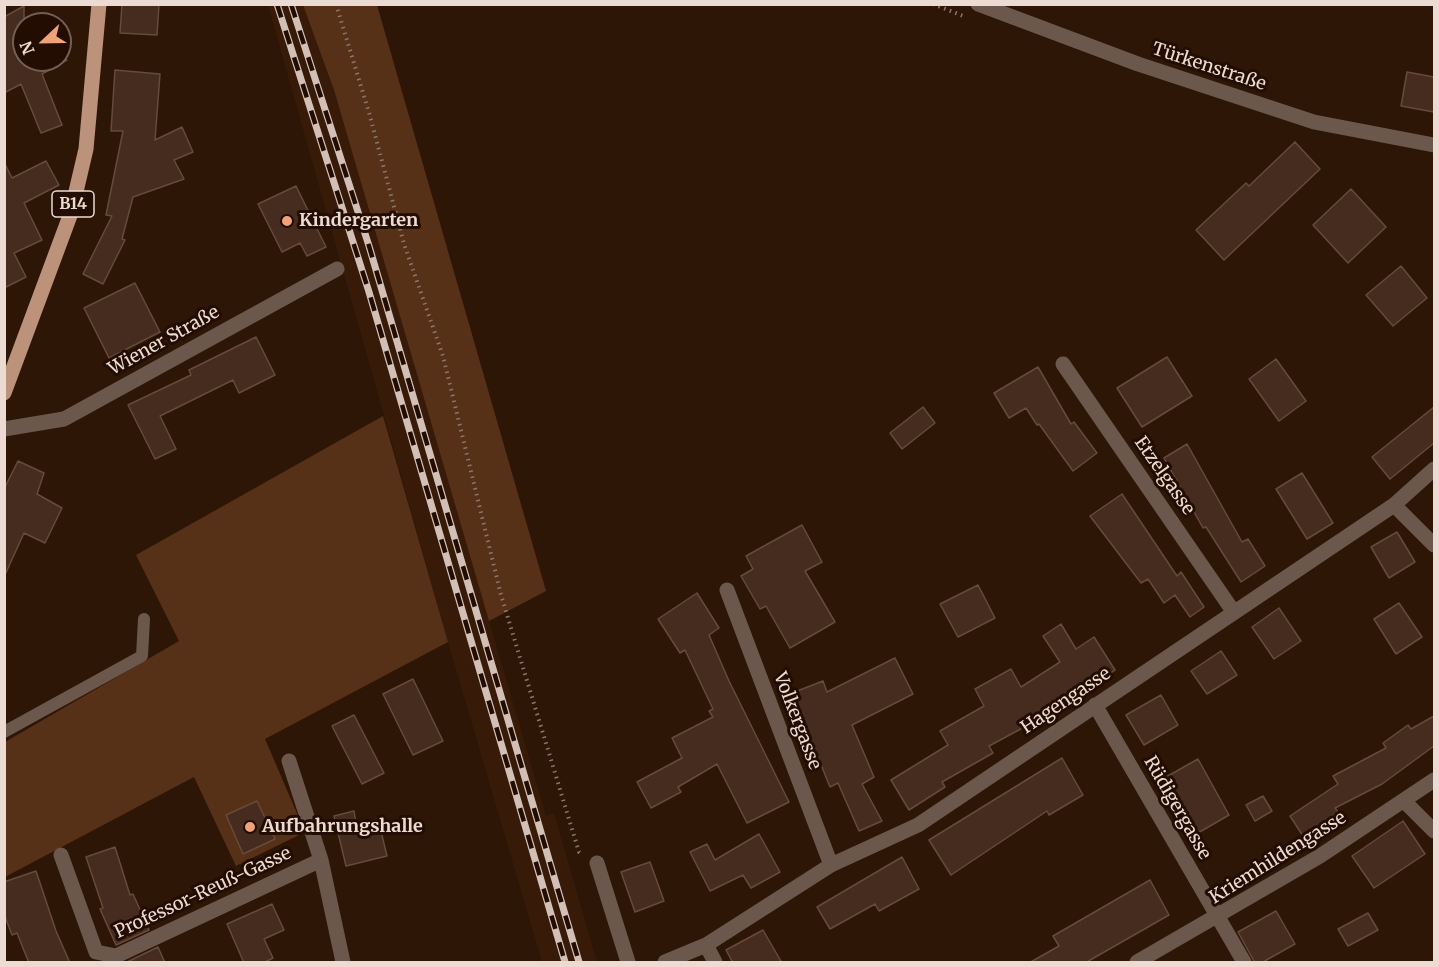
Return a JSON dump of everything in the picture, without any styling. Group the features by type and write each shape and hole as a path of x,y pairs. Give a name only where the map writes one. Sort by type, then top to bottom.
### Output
{"main road":[{"name":"B14","path":"4,393 71,213 86,149 99,4"}],"street":[{"name":"Türkenstraße","path":"978,4 1138,64 1314,122 1434,146"},
{"name":"Wiener Straße","path":"4,429 64,419 337,269"},
{"name":"Etzelgasse","path":"1063,364 1233,610"},
{"name":"Hagengasse","path":"665,963 706,945 831,865 918,825 1233,610 1394,504 1434,469"},
{"path":"1394,504 1434,545"},
{"name":"Volkergasse","path":"727,590 831,865"},
{"name":"Rüdigergasse","path":"1095,705 1244,963"},
{"path":"289,762 321,860 343,963"},
{"name":"Kriemhildengasse","path":"1137,963 1218,918 1320,856 1434,780"},
{"path":"1404,801 1434,831"},
{"name":"Professor-Reuß-Gasse","path":"61,855 96,952 116,956 321,860"},
{"path":"597,863 628,963"},
{"path":"706,945 715,963"}],"lane":[{"path":"4,732 142,656 144,619"}],"path":[{"path":"336,4 370,116 404,244 443,356 501,595 568,818 579,852 597,863"}],"shaded area":[{"path":"268,5 303,5 334,90 546,816 554,813 597,962 542,962 448,642"},
{"path":"303,5 377,5 546,591 489,621 334,90"},
{"path":"383,416 448,642 265,739 305,832 236,866 194,777 5,877 5,742 179,641 136,555"}],"building":[{"path":"122,4 159,4 157,35 120,33"},
{"path":"24,6 24,12 13,12"},
{"path":"12,13 12,72 46,72 42,74 62,125 41,133 21,84 4,93 4,17"},
{"path":"115,70 160,74 155,140 182,127 193,152 174,160 184,179 133,197 122,239 125,240 103,284 83,274 112,216 106,215 123,131 111,131"},
{"path":"1407,72 1434,77 1434,112 1401,106"},
{"path":"1295,142 1320,169 1224,260 1196,230 1246,183 1249,186"},
{"path":"46,161 59,185 24,203 42,240 14,253 26,277 4,288 4,162 12,178"},
{"path":"296,186 326,247 307,256 300,243 282,252 258,204"},
{"path":"1351,189 1386,227 1348,263 1313,225"},
{"path":"1401,266 1427,298 1393,326 1366,295"},
{"path":"135,283 160,332 109,358 84,308"},
{"path":"256,337 275,375 239,393 233,380 160,416 176,449 155,459 128,405 191,375 189,370"},
{"path":"1167,357 1192,396 1142,427 1117,388"},
{"path":"1276,359 1306,401 1279,421 1249,379"},
{"path":"1038,367 1071,424 1074,422 1097,453 1073,471 1026,408 1009,418 994,393"},
{"path":"923,407 935,423 902,449 890,433"},
{"path":"1434,407 1434,443 1390,479 1372,457"},
{"path":"1187,444 1242,542 1248,539 1265,566 1241,582 1206,527 1203,528 1164,458"},
{"path":"18,461 44,473 37,494 62,508 45,543 24,533 4,577 4,489"},
{"path":"1302,473 1333,523 1307,539 1276,489"},
{"path":"1122,494 1177,576 1181,572 1204,607 1190,617 1175,595 1164,603 1148,579 1141,583 1090,516"},
{"path":"802,525 822,562 805,571 835,622 790,648 766,606 760,609 741,576 753,569 746,556"},
{"path":"1397,532 1415,562 1389,578 1371,547"},
{"path":"978,585 995,618 958,637 940,604"},
{"path":"697,593 719,628 709,635 729,681 789,802 747,823 717,764 678,787 681,792 651,808 637,782 682,758 672,738 713,717 709,711 713,709 685,650 680,653 658,619"},
{"path":"1399,603 1422,637 1396,654 1374,619"},
{"path":"1279,608 1301,641 1274,659 1252,627"},
{"path":"1061,624 1076,649 1094,637 1115,670 1043,717 989,746 993,753 942,782 945,787 909,810 891,780 948,745 940,731 984,706 975,689 1011,669 1021,687 1060,662 1043,636"},
{"path":"1221,651 1237,675 1207,694 1191,671"},
{"path":"895,658 913,694 852,725 874,777 862,784 882,821 859,831 838,783 830,787 792,693 823,681 827,692"},
{"path":"413,679 443,741 413,755 383,694"},
{"path":"1161,695 1178,725 1144,745 1126,715"},
{"path":"354,715 384,773 362,784 332,726"},
{"path":"1434,716 1434,746 1382,784 1335,808 1338,812 1303,836 1290,816 1338,784 1333,776 1386,748 1383,743 1408,725 1411,729"},
{"path":"1062,758 1083,795 1049,815 1047,811 951,875 929,840"},
{"path":"1198,759 1229,815 1191,837 1159,781"},
{"path":"1263,796 1272,811 1255,821 1246,805"},
{"name":"Aufbahrungshalle","path":"257,801 275,839 243,854 226,815"},
{"path":"354,811 356,824 378,819 387,856 346,866 334,816"},
{"path":"1403,821 1425,854 1374,888 1352,856"},
{"path":"759,834 780,872 751,888 743,875 710,891 690,852 707,844 715,860"},
{"path":"115,847 130,895 133,894 149,930 116,945 100,909 103,908 86,857"},
{"path":"902,857 919,889 879,911 875,904 830,929 817,907"},
{"path":"650,862 664,901 635,912 621,872"},
{"path":"36,871 56,931 70,963 29,963 17,933 12,935 4,914 4,882"},
{"path":"1150,880 1169,915 1085,963 1029,963 1059,946 1053,936"},
{"path":"272,904 284,930 264,939 273,958 263,963 244,963 227,924"},
{"path":"1276,911 1295,944 1261,963 1255,963 1238,932"},
{"path":"1368,913 1378,930 1348,946 1338,929"},
{"path":"763,930 782,963 733,963 726,950"},
{"path":"158,947 165,963 125,963"}],"railway":[{"path":"277,4 369,292 565,962"},
{"path":"291,4 369,246 579,962"}],"place":[{"name":"Kindergarten","path":"287,221"},
{"name":"Aufbahrungshalle","path":"250,827"}]}
